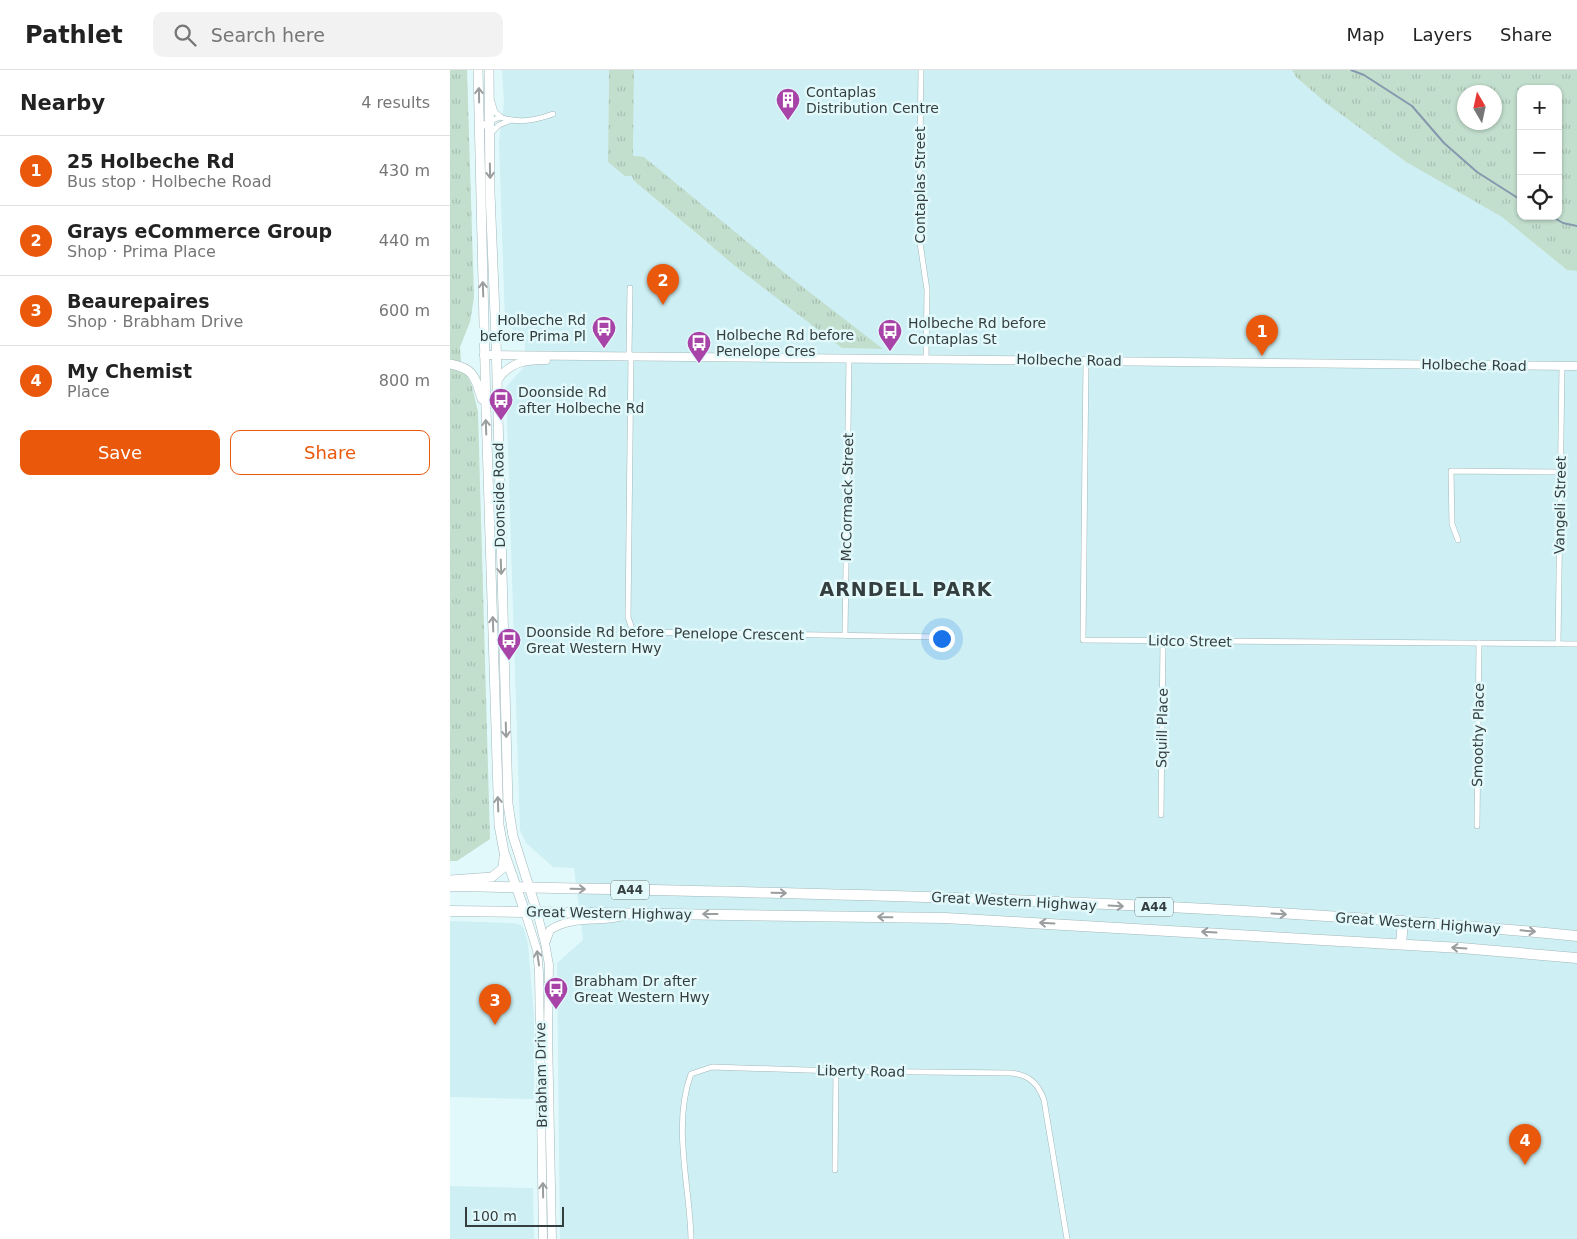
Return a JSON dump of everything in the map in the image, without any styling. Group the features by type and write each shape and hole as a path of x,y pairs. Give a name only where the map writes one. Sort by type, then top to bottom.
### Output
{"highway":[{"name":"Great Western Highway","path":"450,886 952,898 1403,921 1577,936"},
{"name":"Great Western Highway","path":"450,911 776,914 945,918 1401,944 1577,958"},
{"path":"1401,944 1403,921"}],"main road":[{"name":"Doonside Road","path":"478,70 484,355 498,825 504,852 526,912"},
{"name":"Doonside Road","path":"489,70 489,139 508,804 513,836 536,912"},
{"path":"450,364 468,370 475,376 486,409"},
{"path":"450,880 486,878 496,875 503,868 504,852"}],"street":[{"name":"Contaplas Street","path":"921,70 919,236 927,290 926,359"},
{"path":"489,95 495,112 501,117 511,120 530,121 553,114"},
{"path":"479,135 481,128 489,121 501,117"},
{"path":"489,139 494,128 511,120"},
{"path":"630,288 630,356"},
{"name":"Holbeche Road","path":"484,355 1577,366"},
{"name":"Holbeche Road","path":"497,381 502,372 517,363 546,360 562,355"},
{"name":"Penelope Crescent","path":"630,356 628,616 633,632 943,637"},
{"name":"McCormack Street","path":"845,635 849,358"},
{"name":"Lidco Street","path":"1086,360 1083,640 1577,644"},
{"name":"Vangeli Street","path":"1558,644 1562,366"},
{"path":"1458,540 1452,524 1451,471 1560,472"},
{"name":"Squill Place","path":"1161,815 1163,641"},
{"name":"Smoothy Place","path":"1477,826 1479,644"},
{"name":"Brabham Drive","path":"526,912 540,972 543,1239"},
{"name":"Brabham Drive","path":"536,912 549,965 548,1034 552,1239"},
{"path":"545,943 550,930 566,922 581,919 610,919 630,914"},
{"name":"Liberty Road","path":"691,1239 683,1139 685,1090 691,1074 712,1067 836,1071 1011,1073 1025,1076 1031,1079 1039,1088 1044,1100 1067,1239"},
{"path":"835,1170 836,1071"}],"shaded area":[{"path":"502,70 609,70 608,162 632,176 633,180 701,238 842,348 882,349 633,156 634,70 1292,70 1296,77 1327,104 1406,162 1502,217 1567,270 1577,271 1577,1239 560,1239 557,963 583,940 574,868 553,867 526,843 520,830 506,387 525,366 525,342 505,322 499,142 504,102"},
{"path":"450,921 513,923 521,925 524,929 528,944 534,1016 534,1099 450,1097"},
{"path":"450,1186 533,1188 534,1239 450,1239"}],"green space":[{"path":"450,70 467,70 474,297 470,322 460,347 461,362 472,386 478,412 490,839 457,861 450,861"},
{"path":"609,70 634,70 633,156 644,157 786,274 883,349 842,348 735,266 633,180 632,176 625,176 608,162"},
{"path":"1292,70 1577,70 1577,271 1567,270 1502,217 1406,162 1327,104 1296,77"}],"waterway":[{"path":"1351,70 1364,75 1412,106 1444,143 1477,172 1517,197"},
{"path":"1558,220 1577,226"}],"place":[{"name":"Contaplas Distribution Centre","path":"788,121"},
{"name":"Grays eCommerce Group","path":"663,305"},
{"name":"Holbeche Rd before Prima Pl","path":"604,349"},
{"name":"Holbeche Rd before Contaplas St","path":"890,352"},
{"name":"25 Holbeche Rd","path":"1262,356"},
{"name":"Holbeche Rd before Penelope Cres","path":"699,364"},
{"name":"Doonside Rd after Holbeche Rd","path":"501,421"},
{"name":"Doonside Rd before Great Western Hwy","path":"509,661"},
{"name":"Brabham Dr after Great Western Hwy","path":"556,1010"},
{"name":"Beaurepaires","path":"495,1025"},
{"name":"My Chemist","path":"1525,1165"}],"district":[{"name":"ARNDELL PARK","path":"906,589"}]}
